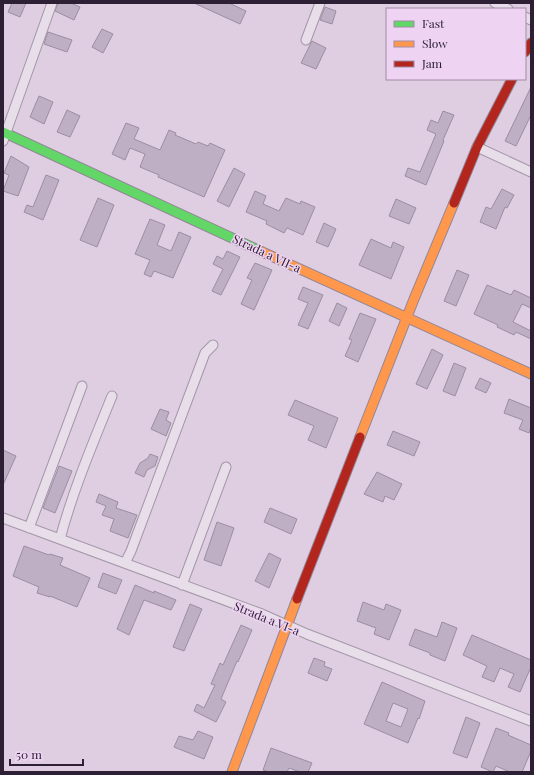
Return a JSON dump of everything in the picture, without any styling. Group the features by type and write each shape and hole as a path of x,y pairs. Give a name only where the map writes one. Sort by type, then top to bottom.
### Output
{"street":[{"path":"4,136 52,3"},
{"path":"306,40 320,3"},
{"path":"495,3 506,8"},
{"path":"232,772 287,624 406,318 477,147 511,80"},
{"name":"Strada a VII-a","path":"4,136 531,374"},
{"path":"477,147 531,172"},
{"path":"125,563 131,551 205,353 213,345"},
{"path":"29,528 82,386"},
{"path":"60,539 85,464 112,396"},
{"path":"182,585 226,467"},
{"name":"Strada a VI-a","path":"3,518 287,624 307,634 531,721"}],"building":[{"path":"12,3 26,3 20,17 8,12"},
{"path":"58,3 71,3 80,7 74,20 55,11"},
{"path":"194,3 229,3 246,11 240,24"},
{"path":"325,7 336,11 332,24 320,20"},
{"path":"102,29 113,34 103,53 92,47"},
{"path":"48,32 72,40 67,52 44,44"},
{"path":"312,41 326,48 316,69 301,63"},
{"path":"531,87 531,115 516,146 505,141"},
{"path":"39,96 53,102 44,124 30,117"},
{"path":"67,110 80,116 70,137 57,132"},
{"path":"443,111 454,115 426,185 405,176 408,168 420,172 436,134 427,130 431,120 438,123"},
{"path":"126,123 139,128 134,139 160,150 169,130 176,133 175,135 196,144 198,142 208,146 210,143 225,150 204,197 158,177 159,175 140,167 145,154 130,148 125,160 112,154"},
{"path":"11,156 29,167 18,196 3,191 9,175 4,173"},
{"path":"234,168 245,174 229,207 217,201"},
{"path":"46,175 59,180 43,220 24,212 27,205 33,207"},
{"path":"502,189 514,195 507,208 505,207 496,229 480,222 486,207 491,209"},
{"path":"255,191 266,196 263,204 279,211 286,198 300,204 301,201 315,207 303,235 287,228 284,233 266,224 267,221 246,212"},
{"path":"98,198 114,205 97,247 80,240"},
{"path":"396,199 416,208 409,224 389,216"},
{"path":"150,219 165,225 157,245 171,251 179,232 191,237 173,278 154,271 151,277 144,274 150,260 135,254"},
{"path":"324,223 336,229 328,247 316,242"},
{"path":"371,239 391,248 393,242 404,247 391,279 359,265"},
{"path":"227,251 240,257 221,295 212,291 223,269 213,264 217,256 223,259"},
{"path":"255,263 272,270 254,310 241,304 252,280 247,278"},
{"path":"457,270 469,275 456,306 444,301"},
{"path":"487,285 511,295 514,290 531,298 531,308 522,304 513,322 531,331 531,339 516,332 514,335 497,327 498,325 474,314"},
{"path":"303,287 323,295 308,329 298,325 308,303 298,299"},
{"path":"337,303 347,308 339,326 329,321"},
{"path":"360,313 376,319 358,362 345,356 352,340 349,339"},
{"path":"432,349 443,355 427,389 416,384"},
{"path":"454,363 466,368 455,396 443,391"},
{"path":"480,378 491,383 486,393 475,388"},
{"path":"509,399 531,408 531,427 529,433 519,429 523,420 504,413"},
{"path":"295,400 338,418 326,448 308,440 314,426 288,415"},
{"path":"160,409 169,412 166,420 171,423 166,436 151,429"},
{"path":"393,431 420,442 414,456 387,445"},
{"path":"3,450 16,456 3,485"},
{"path":"150,454 158,457 155,466 147,470 144,477 135,473 140,463 148,458"},
{"path":"59,466 72,471 55,513 43,508"},
{"path":"377,472 402,484 394,500 385,496 383,502 364,494"},
{"path":"99,494 118,502 116,508 137,515 128,538 110,531 114,519 102,515 106,506 96,502"},
{"path":"270,508 297,519 291,534 264,522"},
{"path":"217,522 234,528 221,566 204,560"},
{"path":"24,546 49,555 63,558 60,565 90,578 77,607 50,596 37,593 39,587 13,576"},
{"path":"269,553 281,559 269,588 255,581"},
{"path":"103,573 122,580 116,594 98,587"},
{"path":"135,585 176,600 171,610 144,600 129,635 117,629"},
{"path":"363,602 384,610 386,604 401,610 389,640 374,634 376,628 357,621"},
{"path":"190,604 202,609 184,651 173,647"},
{"path":"442,622 457,628 445,661 430,655 430,653 409,645 415,629 437,637"},
{"path":"241,625 252,630 221,699 226,702 216,722 194,711 197,704 204,708 215,685 211,684 220,663 223,665"},
{"path":"472,635 531,660 531,667 520,692 508,687 514,674 500,668 494,682 482,677 487,666 463,655"},
{"path":"314,658 325,662 324,666 332,669 327,681 308,673"},
{"path":"382,682 425,701 408,743 364,724","holes":["393,703 408,709 401,727 386,721"]},
{"path":"466,717 480,723 467,758 453,753"},
{"path":"496,728 531,745 531,751 522,772 510,772 496,766 493,772 481,767"},
{"path":"198,731 213,737 204,759 174,747 179,736 193,740"},
{"path":"271,748 312,763 308,772 300,772 289,768 287,772 269,772 263,770"}],"traffic: fast":[{"path":"3,132 258,250"}],"traffic: slow":[{"path":"360,437 414,299 454,203"},
{"path":"258,250 531,374"},
{"path":"232,772 297,599"}],"traffic: jam":[{"path":"526,50 531,43"},
{"path":"454,203 477,147 511,80"},
{"path":"297,599 360,437"}]}
